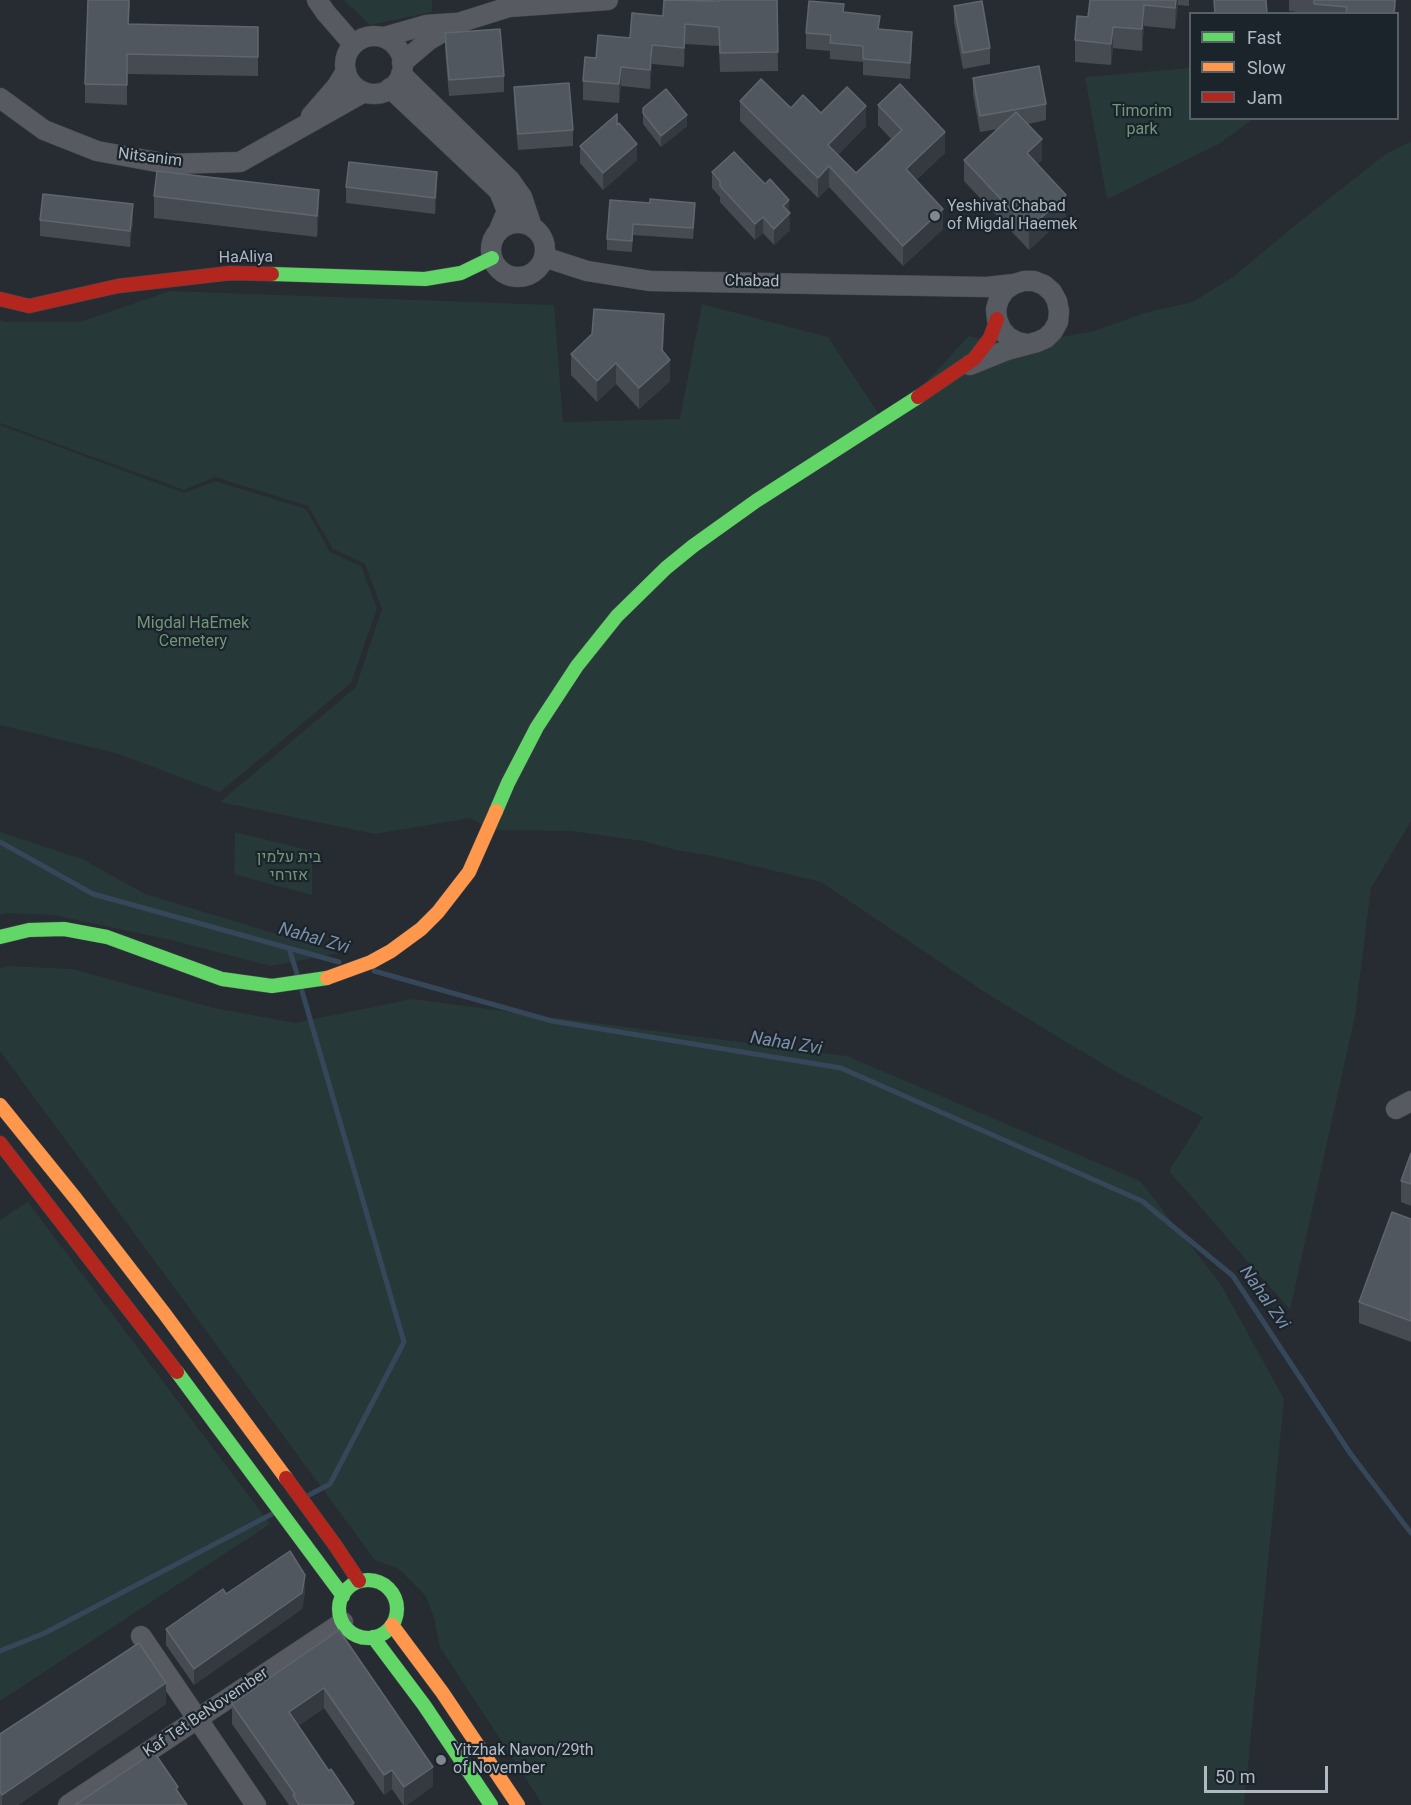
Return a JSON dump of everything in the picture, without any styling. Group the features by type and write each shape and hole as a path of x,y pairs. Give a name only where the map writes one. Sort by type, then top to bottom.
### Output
{"street":[{"path":"317,0 354,44"},
{"path":"458,23 426,25 384,37 362,38 348,51 346,71 352,83 364,92 378,93 398,75 429,40 458,23 510,7 608,0"},
{"path":"384,37 400,52 398,75 499,191 507,211 492,243 492,258 497,267 505,273 524,276 540,266 544,257 544,243 542,237 532,227 512,223 499,230"},
{"name":"Nitsanim","path":"304,125 337,86 346,71"},
{"path":"398,75 510,180 522,197 532,227"},
{"name":"Nitsanim","path":"0,98 44,130 97,151 168,164 240,162 364,92"},
{"name":"Chabad","path":"544,257 587,271 650,281 963,287 1014,284"},
{"name":"HaAliya","path":"0,299 29,306 118,286 231,273 425,279 461,273 492,258"},
{"path":"961,369 1037,342 1046,338 1053,331 1058,322 1059,311 1052,292 1044,285 1024,281 1005,290 996,309 1001,329 1008,337 1027,344"},
{"path":"0,937 29,930 64,929 84,932 107,937 222,979 272,986 329,978 371,962 391,951 438,912 469,872 488,834 508,783 537,727 577,666 617,616 666,568 717,529 756,501 961,369 982,350 994,330 997,317 987,301 963,287"},
{"path":"0,1105 76,1198 164,1313 328,1535 359,1581"},
{"path":"0,1143 132,1311 343,1596"},
{"path":"359,1581 377,1581 392,1591 397,1608 396,1617 392,1625 382,1634 373,1637 356,1635 343,1622 340,1609 343,1596 351,1586 359,1581"},
{"name":"Kaf Tet BeNovember","path":"68,1805 343,1622"},
{"path":"392,1625 442,1692 518,1805"},
{"path":"141,1635 256,1805"},
{"path":"373,1637 424,1705 491,1805"}],"green space":[{"path":"344,0 432,0 432,12 370,25"},
{"name":"Timorim park","path":"1189,68 1189,120 1252,120 1219,144 1107,199 1085,77"},
{"path":"1411,142 1411,821 1371,888 1355,1016 1290,1310 1169,1171 1203,1117 1120,1074 983,991 821,882 643,841 571,831 491,830 471,818 375,834 220,802 356,687 382,609 365,564 333,549 308,506 215,477 184,490 0,423 0,320 5,322 80,322 170,291 554,305 563,422 680,419 702,304 828,337 886,425 969,336 1011,346 1095,331 1144,313 1193,302 1233,277 1387,153"},
{"name":"Migdal HaEmek Cemetery","path":"0,425 184,493 215,481 306,509 330,552 361,566 377,608 351,683 220,792 119,754 0,725"},
{"path":"0,832 84,860 145,894 339,953 271,966 171,940 53,915 4,913 0,915"},
{"name":"בית עלמין אזרחי","path":"235,832 312,851 312,895 234,874"},
{"path":"7,966 72,969 214,1008 295,1023 412,999 847,1056 1140,1181 1220,1283 1284,1399 1244,1805 543,1805 440,1647 434,1618 426,1596 399,1569 375,1560 0,1051 0,969"},
{"path":"28,1202 270,1524 0,1701 0,1220"}],"building":[{"path":"88,0 129,0 128,24 258,27 258,57 127,54 127,85 85,84"},
{"path":"664,0 777,0 778,52 720,53 719,27 685,24 684,48 652,45 650,70 621,67 619,84 583,81 585,57 596,58 598,35 630,38 632,13 663,16"},
{"path":"1090,0 1176,0 1175,8 1144,5 1142,29 1113,27 1111,44 1075,40 1077,16 1088,17"},
{"path":"1214,0 1266,0 1267,12 1215,12"},
{"path":"1314,0 1395,0 1394,12 1346,12 1347,7 1314,4"},
{"path":"809,1 844,4 843,12 880,16 878,29 912,32 910,63 863,59 863,46 830,43 831,35 806,33"},
{"path":"982,1 990,48 963,53 954,6"},
{"path":"500,29 504,76 449,80 445,33"},
{"path":"1039,66 1046,104 980,116 973,78"},
{"path":"761,79 791,108 803,95 821,113 847,87 866,106 828,145 856,173 902,130 878,105 900,84 945,132 906,169 943,209 903,246 829,166 818,178 740,101"},
{"path":"569,83 573,130 518,134 514,87"},
{"path":"666,89 687,115 661,136 643,113 643,108"},
{"path":"1016,112 1042,139 1027,153 1066,195 1029,229 964,160"},
{"path":"617,114 617,125 619,123 637,144 603,173 580,146"},
{"path":"734,152 765,184 770,179 789,200 783,206 790,213 774,229 763,217 755,224 720,186 720,181 712,172"},
{"path":"349,162 437,172 435,198 346,187"},
{"path":"157,171 319,190 317,216 154,196"},
{"path":"43,194 133,204 130,231 40,220"},
{"path":"650,199 695,203 693,228 633,224 632,241 607,239 610,200 650,203"},
{"path":"594,309 664,314 662,350 670,360 639,388 616,363 597,381 571,354 592,334"},
{"path":"1411,1153 1411,1184 1401,1181"},
{"path":"1392,1212 1411,1219 1411,1321 1359,1302"},
{"path":"290,1551 305,1575 302,1593 194,1669 166,1629 223,1589 226,1594"},
{"path":"339,1630 433,1767 404,1787 392,1770 384,1775 324,1688 289,1712 354,1803 351,1805 299,1805 293,1795 295,1794 232,1704"},
{"path":"139,1643 166,1683 2,1795 0,1792 0,1734"},
{"path":"154,1752 178,1787 176,1789 187,1805 75,1805"}],"waterway":[{"name":"Nahal Zvi","path":"0,842 93,894 339,962"},
{"path":"289,948 297,974"},
{"name":"Nahal Zvi","path":"374,971 552,1021 841,1068 1142,1201 1233,1276 1350,1453 1411,1533"},
{"path":"302,991 404,1342 330,1484 309,1495"},
{"path":"0,1651 45,1633 272,1514"}],"traffic: fast":[{"path":"272,274 425,279 461,273 492,258"},
{"path":"496,811 537,727 577,666 617,616 666,568 693,546 756,501 918,397"},
{"path":"0,937 29,930 64,929 107,937 222,979 272,986 327,978"},
{"path":"177,1372 343,1596"},
{"path":"368,1580 384,1585 392,1593 397,1609 392,1625 384,1633 368,1638 352,1633 344,1625 339,1609 344,1593 352,1585 368,1580"},
{"path":"373,1637 424,1705 491,1805"}],"traffic: slow":[{"path":"327,978 371,962 391,951 421,929 438,912 469,872 496,811"},
{"path":"0,1105 164,1313 286,1478"},
{"path":"392,1625 442,1692 518,1805"}],"traffic: jam":[{"path":"0,299 29,306 118,286 231,273 272,274"},
{"path":"918,397 974,359 990,338 997,319"},
{"path":"0,1143 177,1372"},
{"path":"286,1478 359,1581"}],"place":[{"name":"Yeshivat Chabad of Migdal Haemek","path":"935,216"},
{"name":"Yitzhak Navon/29th of November","path":"441,1760"}]}
